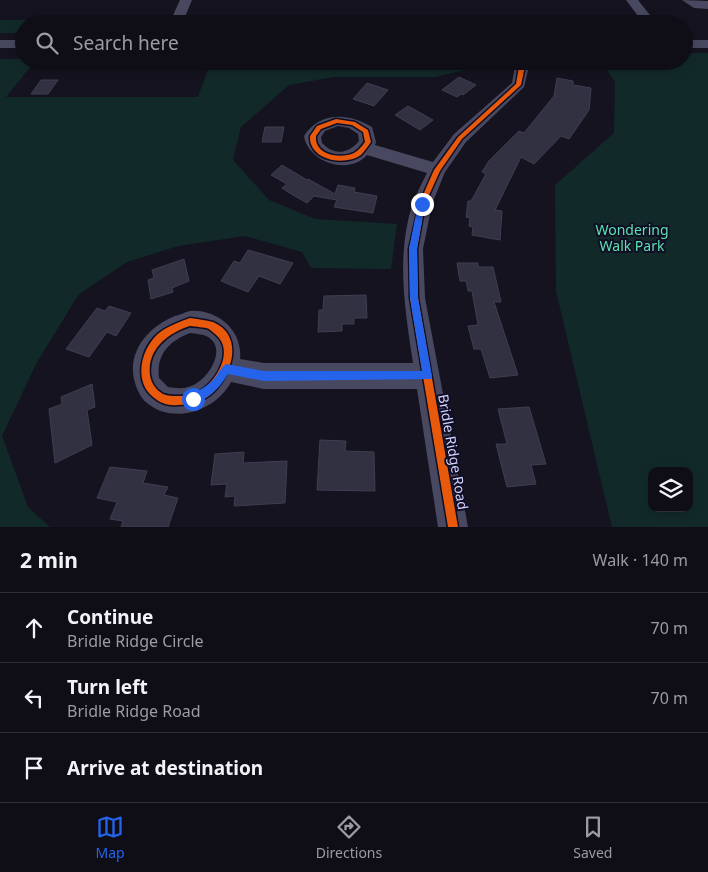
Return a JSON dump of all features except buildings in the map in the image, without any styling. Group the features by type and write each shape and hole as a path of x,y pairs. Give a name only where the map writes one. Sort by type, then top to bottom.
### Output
{"street":[{"path":"179,15 186,0"},
{"path":"632,0 644,15"},
{"path":"688,0 698,5 708,5"},
{"path":"0,44 15,44"},
{"path":"693,44 708,44"},
{"name":"Bridle Ridge Road","path":"453,527 414,298 413,249 422,204 436,170 460,138 519,84 521,70"},
{"path":"365,148 436,170"},
{"path":"226,369 264,376 427,376"}],"green space":[{"path":"0,20 15,20 15,33 0,33"},
{"name":"Wondering Walk Park","path":"693,53 708,53 708,527 612,527 556,291 555,185 614,133 615,82 607,70 693,70"},
{"path":"0,59 15,59 15,70 28,70 6,97 198,97 208,70 465,70 435,77 334,77 289,85 241,127 233,160 269,200 315,219 397,224 391,269 311,268 302,252 245,236 178,246 127,262 79,294 37,362 2,436 28,507 50,527 0,527"}],"cycle path":[{"path":"453,527 414,298 413,249 422,204 437,170 460,138 519,84 521,70"},
{"path":"336,121 353,123 366,131 368,142 358,154 345,158 332,158 321,152 314,145 313,136 319,128 336,121"},
{"path":"190,322 211,326 224,336 229,350 226,365 219,380 206,393 189,400 170,401 161,398 149,386 145,369 147,360 150,351 162,336 190,322"}],"route":[{"path":"193,399 207,392 218,382 226,369 264,376 427,376 414,298 413,249 422,204"}]}
